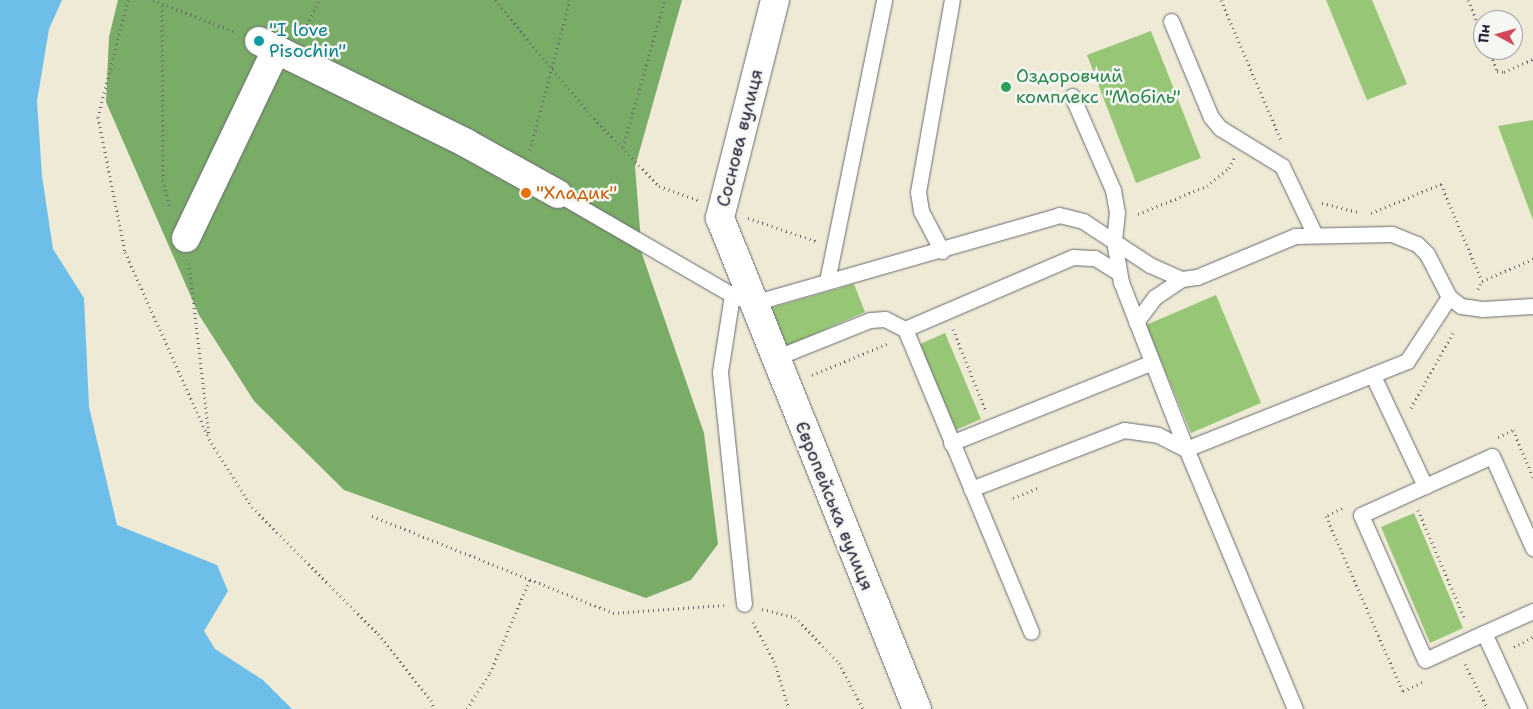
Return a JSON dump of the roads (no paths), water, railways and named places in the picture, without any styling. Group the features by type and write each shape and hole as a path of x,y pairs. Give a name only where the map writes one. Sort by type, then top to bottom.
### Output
{"street":[{"name":"Соснова вулиця","path":"742,299 720,218 775,0"},
{"path":"186,238 276,49 523,174 558,194"},
{"name":"Європейська вулиця","path":"742,299 775,358 917,709"}],"lane":[{"path":"827,281 884,0"},
{"path":"942,250 921,211 918,192 952,0"},
{"path":"1171,21 1210,116 1220,128 1273,159 1288,173 1315,235"},
{"path":"1072,96 1113,190 1116,223 1114,241 1119,273 1150,363 1295,709"},
{"path":"558,194 742,299 827,281 942,250 1059,215 1083,221 1167,275 1182,279 1198,277 1295,236 1375,233 1406,239 1427,254 1450,297 1461,306 1471,308 1533,306"},
{"path":"907,332 946,312 1073,257 1095,258 1119,273"},
{"path":"1136,322 1155,297 1182,279"},
{"path":"971,489 1124,430 1158,434 1186,449 1373,376 1407,361 1450,297"},
{"path":"742,299 720,372 744,604"},
{"path":"775,358 870,320 885,319 907,332 1031,632"},
{"path":"951,442 1150,363"},
{"path":"1373,376 1425,486"},
{"path":"1533,548 1492,456 1361,515 1425,660 1533,611"},
{"path":"1479,636 1519,709"}],"water":[{"path":"0,0 62,0 49,29 37,101 42,176 53,249 84,298 89,407 117,525 217,565 228,591 204,631 215,649 263,680 292,709 0,709"}],"place":[{"name":"\"I love Pisochin\"","path":"259,41"},
{"name":"Оздоровчий комплекс \"Мобіль\"","path":"1006,87"},
{"name":"\"Хладик\"","path":"526,193"}]}
